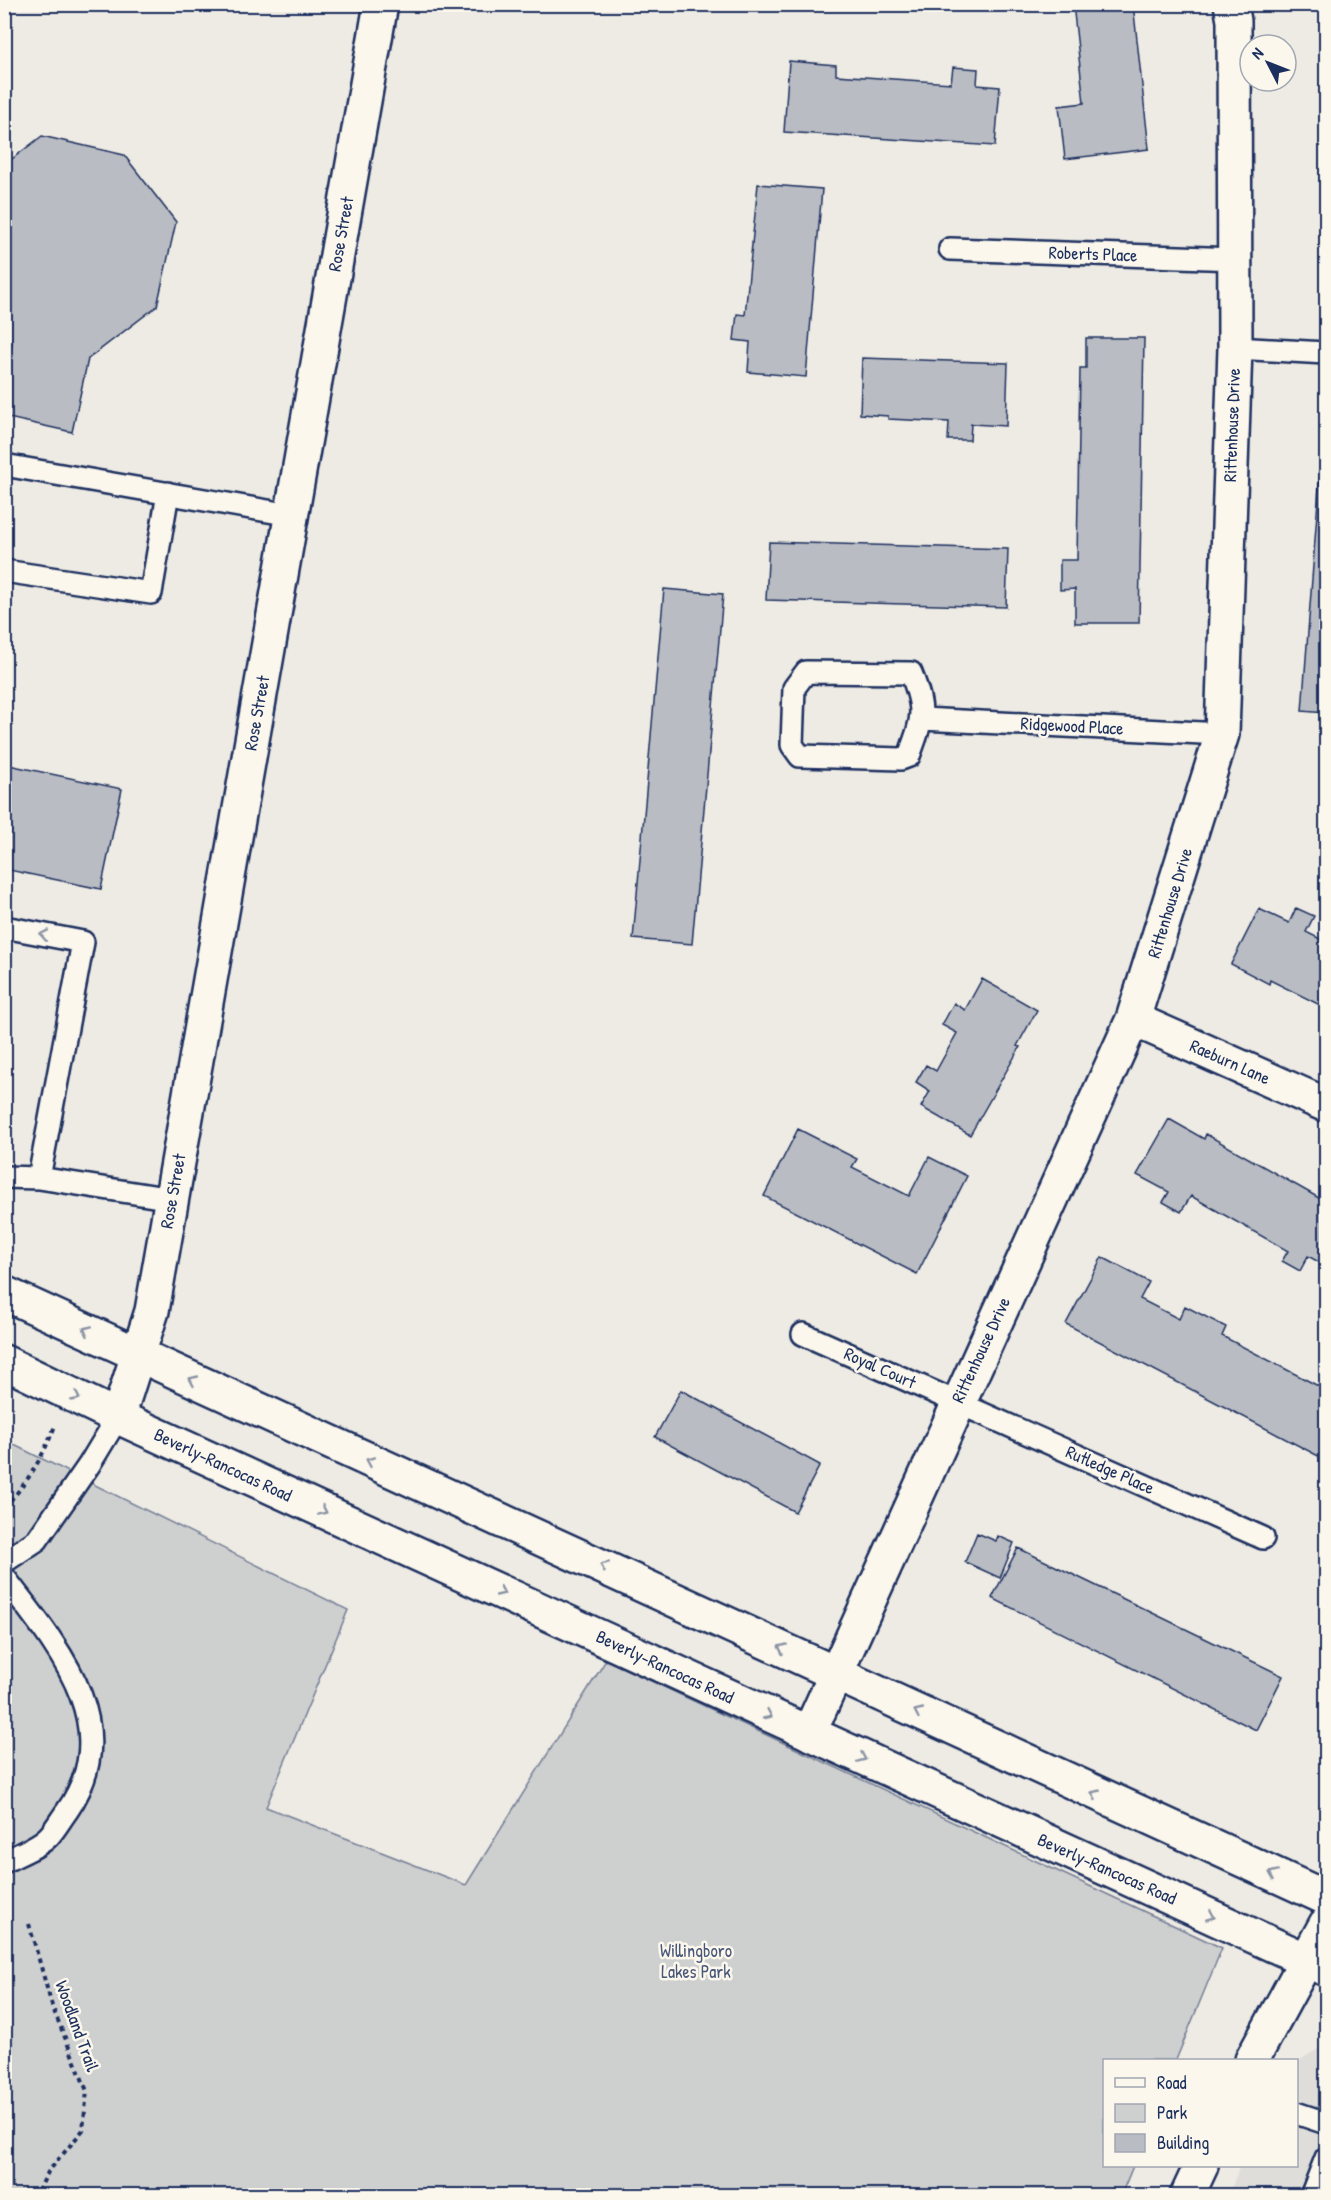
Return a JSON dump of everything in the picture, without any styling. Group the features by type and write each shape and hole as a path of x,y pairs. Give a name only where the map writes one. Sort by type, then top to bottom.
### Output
{"street":[{"name":"Rose Street","path":"117,1417 152,1311 381,4"},
{"name":"Rittenhouse Drive","path":"809,1733 1133,1019 1222,734 1235,348 1234,21 1231,4"},
{"name":"Raeburn Lane","path":"1133,1019 1326,1105"},
{"path":"4,1293 1326,1898"},
{"name":"Beverly-Rancocas Road","path":"4,1362 117,1417 1316,1964"},
{"path":"1253,2059 1316,1964 1326,1924"},
{"path":"1187,2196 1201,2167"}],"lane":[{"name":"Roberts Place","path":"950,249 1236,259"},
{"path":"1235,348 1326,354"},
{"path":"4,465 291,515"},
{"path":"4,571 151,593 168,493"},
{"path":"806,672 911,673 919,693 922,719 909,756 901,759 800,756 792,745 794,688 806,672"},
{"name":"Ridgewood Place","path":"922,719 1222,734"},
{"path":"4,927 83,942 39,1178"},
{"path":"4,1177 39,1178 171,1199"},
{"name":"Royal Court","path":"803,1334 957,1403"},
{"name":"Rutledge Place","path":"957,1403 1263,1538"},
{"path":"4,1562 37,1540 89,1465 117,1417"},
{"path":"4,1577 55,1644 83,1697 92,1744 80,1792 48,1837 4,1862"},
{"path":"1298,2114 1326,2123"},
{"path":"1311,2196 1326,2158"}],"path":[{"path":"4,1507 24,1488 44,1453 55,1426"},
{"name":"Woodland Trail","path":"29,1924 52,2006 87,2091 83,2130 48,2172 36,2196"}],"shaded area":[{"path":"1326,2044 1326,2195 1228,2196 1240,2167 1298,2167 1298,2061"}],"green space":[{"name":"Willingboro Lakes Park","path":"4,1440 348,1610 266,1807 466,1885 606,1660 1222,1948 1176,2059 1103,2059 1103,2167 1133,2167 1121,2195 5,2195"}],"building":[{"path":"1073,4 1133,4 1149,149 1065,159 1059,106 1084,103"},
{"path":"789,61 836,65 836,75 951,83 953,67 978,69 977,85 1000,87 995,146 784,132"},
{"path":"42,136 124,155 176,222 157,306 88,359 72,432 4,417 4,377 12,343 4,333 4,165"},
{"path":"758,184 822,189 806,377 748,372 750,342 734,340 737,314 745,315"},
{"path":"1086,338 1144,338 1139,623 1075,623 1075,589 1060,590 1060,560 1077,560 1080,368 1086,368"},
{"path":"862,358 1008,363 1006,426 971,424 970,440 948,440 949,422 888,419 888,416 860,414"},
{"path":"1321,460 1326,460 1326,713 1302,711"},
{"path":"769,542 1008,549 1006,607 766,600"},
{"path":"664,589 723,594 692,944 633,939"},
{"path":"4,764 122,789 101,889 4,869"},
{"path":"1296,908 1314,916 1306,932 1326,942 1326,1008 1270,980 1269,984 1231,964 1259,909 1289,923"},
{"path":"982,979 1037,1010 1017,1046 1020,1047 970,1135 921,1107 930,1091 916,1082 926,1065 936,1071 957,1033 942,1025 954,1003 965,1010"},
{"path":"1169,1119 1204,1139 1206,1134 1326,1202 1326,1266 1308,1256 1300,1271 1282,1261 1288,1251 1191,1196 1181,1212 1163,1202 1169,1192 1137,1175"},
{"path":"798,1129 857,1159 852,1167 909,1196 929,1157 967,1176 917,1274 764,1196"},
{"path":"1102,1257 1149,1282 1140,1299 1179,1319 1185,1306 1226,1327 1222,1336 1326,1390 1326,1460 1066,1324"},
{"path":"681,1390 820,1465 795,1512 655,1437"},
{"path":"977,1533 996,1541 998,1536 1014,1543 1000,1578 965,1562"},
{"path":"1018,1548 1283,1676 1256,1730 992,1598"}]}
